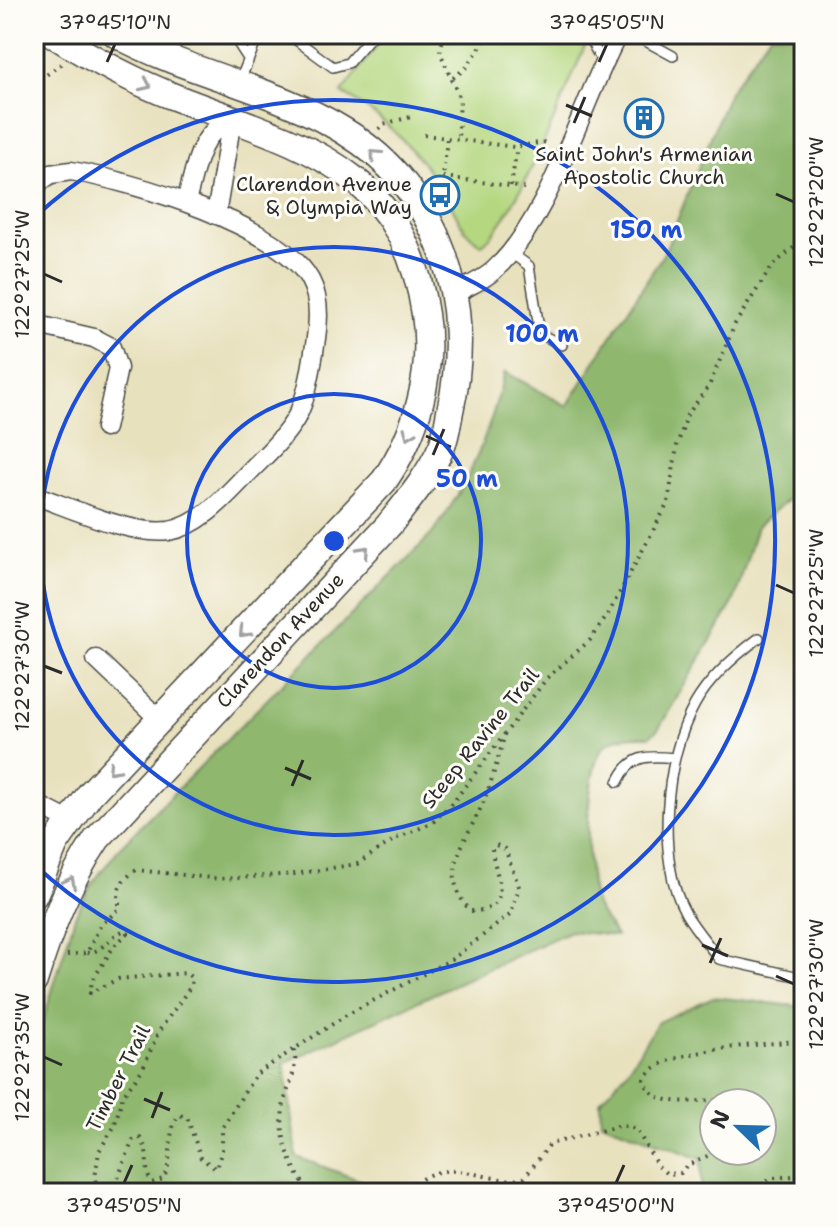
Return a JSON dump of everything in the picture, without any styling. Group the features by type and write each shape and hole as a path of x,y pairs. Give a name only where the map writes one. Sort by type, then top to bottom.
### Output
{"main road":[{"name":"Clarendon Avenue","path":"34,895 46,861 69,821 384,481 414,424 427,358 425,311 413,265 383,209 348,173 301,145 159,91 53,34"},
{"name":"Clarendon Avenue","path":"36,973 55,913 73,874 97,839 155,773 388,526 420,485 442,445 460,350 456,293 432,228 395,173 345,131 286,103 195,71 116,34"},
{"path":"195,71 222,97 232,119 286,103"},
{"path":"413,265 456,293 445,326 427,358"},
{"path":"155,773 160,720 215,710"}],"street":[{"path":"456,293 491,274 511,253 546,193 618,34"},
{"path":"186,202 206,136 215,126 232,119"},
{"path":"216,215 232,119"},
{"path":"34,186 51,174 71,171 186,202 216,215 283,251 305,271 315,290 317,333 308,393 297,422 207,512 177,529 149,531 34,495"},
{"path":"34,324 94,338 111,347 118,368 105,428"},
{"path":"96,659 160,720"},
{"path":"34,803 69,821"}],"lane":[{"path":"232,34 247,57"},
{"path":"238,86 247,57 259,34"},
{"path":"288,34 333,67 348,63 373,34"},
{"path":"587,34 603,63"},
{"path":"633,34 673,56"},
{"path":"511,253 529,266 540,334 562,345"},
{"path":"759,638 739,653 697,701 674,758 667,823 672,870 685,912 719,959 804,978"},
{"path":"618,782 625,767 636,758 674,758"}],"path":[{"path":"444,34 440,52 460,99 458,139"},
{"path":"453,78 473,60 489,34"},
{"path":"34,84 82,52"},
{"path":"34,57 39,65 34,74"},
{"path":"379,129 383,124 415,116"},
{"path":"424,135 517,147 545,142"},
{"path":"441,199 447,138"},
{"path":"511,186 517,147"},
{"path":"443,177 525,188"},
{"name":"Steep Ravine Trail","path":"87,953 100,926 120,908 117,890 123,879 136,870 221,879 295,874 357,864 395,839 432,823 454,801 547,678 590,640 607,616 668,503 677,446 687,415 709,386 735,324 772,266 804,239"},
{"path":"112,1193 133,1140 140,1138 146,1145 148,1179 157,1183 163,1179 172,1154 173,1123 179,1115 187,1117 201,1158 216,1169 222,1150 222,1128 245,1088 275,1059 295,1050 348,1014 452,959 511,914 519,887 505,849 496,845 492,849 502,884 495,901 482,911 471,911 465,904 454,867 458,848 493,780 504,734"},
{"name":"Timber Trail","path":"87,953 99,949 115,934 128,933 114,946 92,981 90,993 118,979 186,973 192,978 191,986 159,1031 142,1070 123,1095 114,1127 99,1151 95,1178 98,1193"},
{"path":"36,973 50,966 56,956 87,953"},
{"path":"698,1100 676,1101 651,1092 644,1079 652,1067 679,1059 750,1044 804,1040"},
{"path":"295,1050 296,1069 285,1100 281,1126 285,1147 310,1193"},
{"path":"402,1193 424,1178 444,1171 490,1179 524,1178 550,1144 622,1125 636,1129 658,1166 667,1174 681,1173 686,1166 698,1160"},
{"path":"746,1193 773,1178 804,1175"}],"green space":[{"path":"386,34 590,34 526,180 495,231 482,244 468,233 440,186 408,146 370,111 342,93"},
{"path":"770,34 804,34 804,486 757,526 734,601 659,728 650,736 612,740 600,754 590,795 590,871 596,905 616,936 570,931 284,1063 297,1157 364,1182 362,1193 316,1193 289,1182 202,1185 177,1193 34,1193 34,1050 75,916 91,885 121,846 432,534 477,457 505,372 567,406 664,253 729,92"},
{"path":"713,997 804,1007 804,1193 701,1193 701,1167 778,1167 778,1087 698,1087 698,1158 601,1122 600,1101 626,1072 658,1022"}],"place":[{"name":"Saint John's Armenian Apostolic Church","path":"644,118"},
{"name":"Clarendon Avenue & Olympia Way","path":"440,195"}]}
